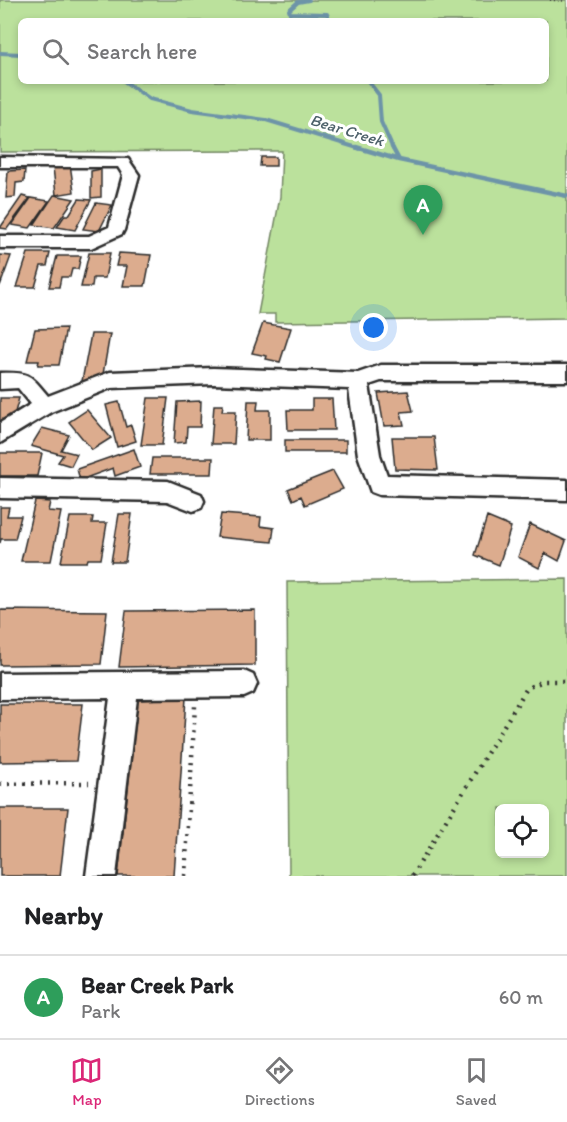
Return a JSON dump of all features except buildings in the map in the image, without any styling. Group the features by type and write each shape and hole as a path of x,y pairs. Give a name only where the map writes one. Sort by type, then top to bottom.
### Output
{"lane":[{"path":"0,162 123,162 131,175 116,230 91,242 0,242"},
{"path":"0,434 44,406 110,380 213,376 358,381 381,373 567,373"},
{"path":"0,381 23,380 44,406"},
{"path":"358,381 369,455 379,485 567,490"},
{"path":"0,488 168,490 193,501"},
{"path":"0,686 244,684"},
{"path":"101,876 125,685"}],"path":[{"path":"550,0 567,2"},
{"path":"412,876 527,688 543,681 567,681"},
{"path":"185,876 196,699"},
{"path":"0,784 98,783"}],"green space":[{"path":"0,0 567,0 567,318 275,322 275,314 258,314 280,197 282,151 0,152"},
{"path":"567,579 567,876 289,876 287,582"}],"waterway":[{"path":"309,0 298,2 289,10 290,13 327,14 329,18"},
{"name":"Bear Creek","path":"0,53 18,54"},
{"name":"Bear Creek","path":"128,84 150,99 192,110 266,120 361,149"},
{"path":"370,84 379,95 381,122 393,148"},
{"name":"Bear Creek","path":"356,147 399,160"},
{"path":"393,148 399,160"},
{"name":"Bear Creek","path":"399,160 567,196"}],"place":[{"name":"Bear Creek Park","path":"423,235"}]}
